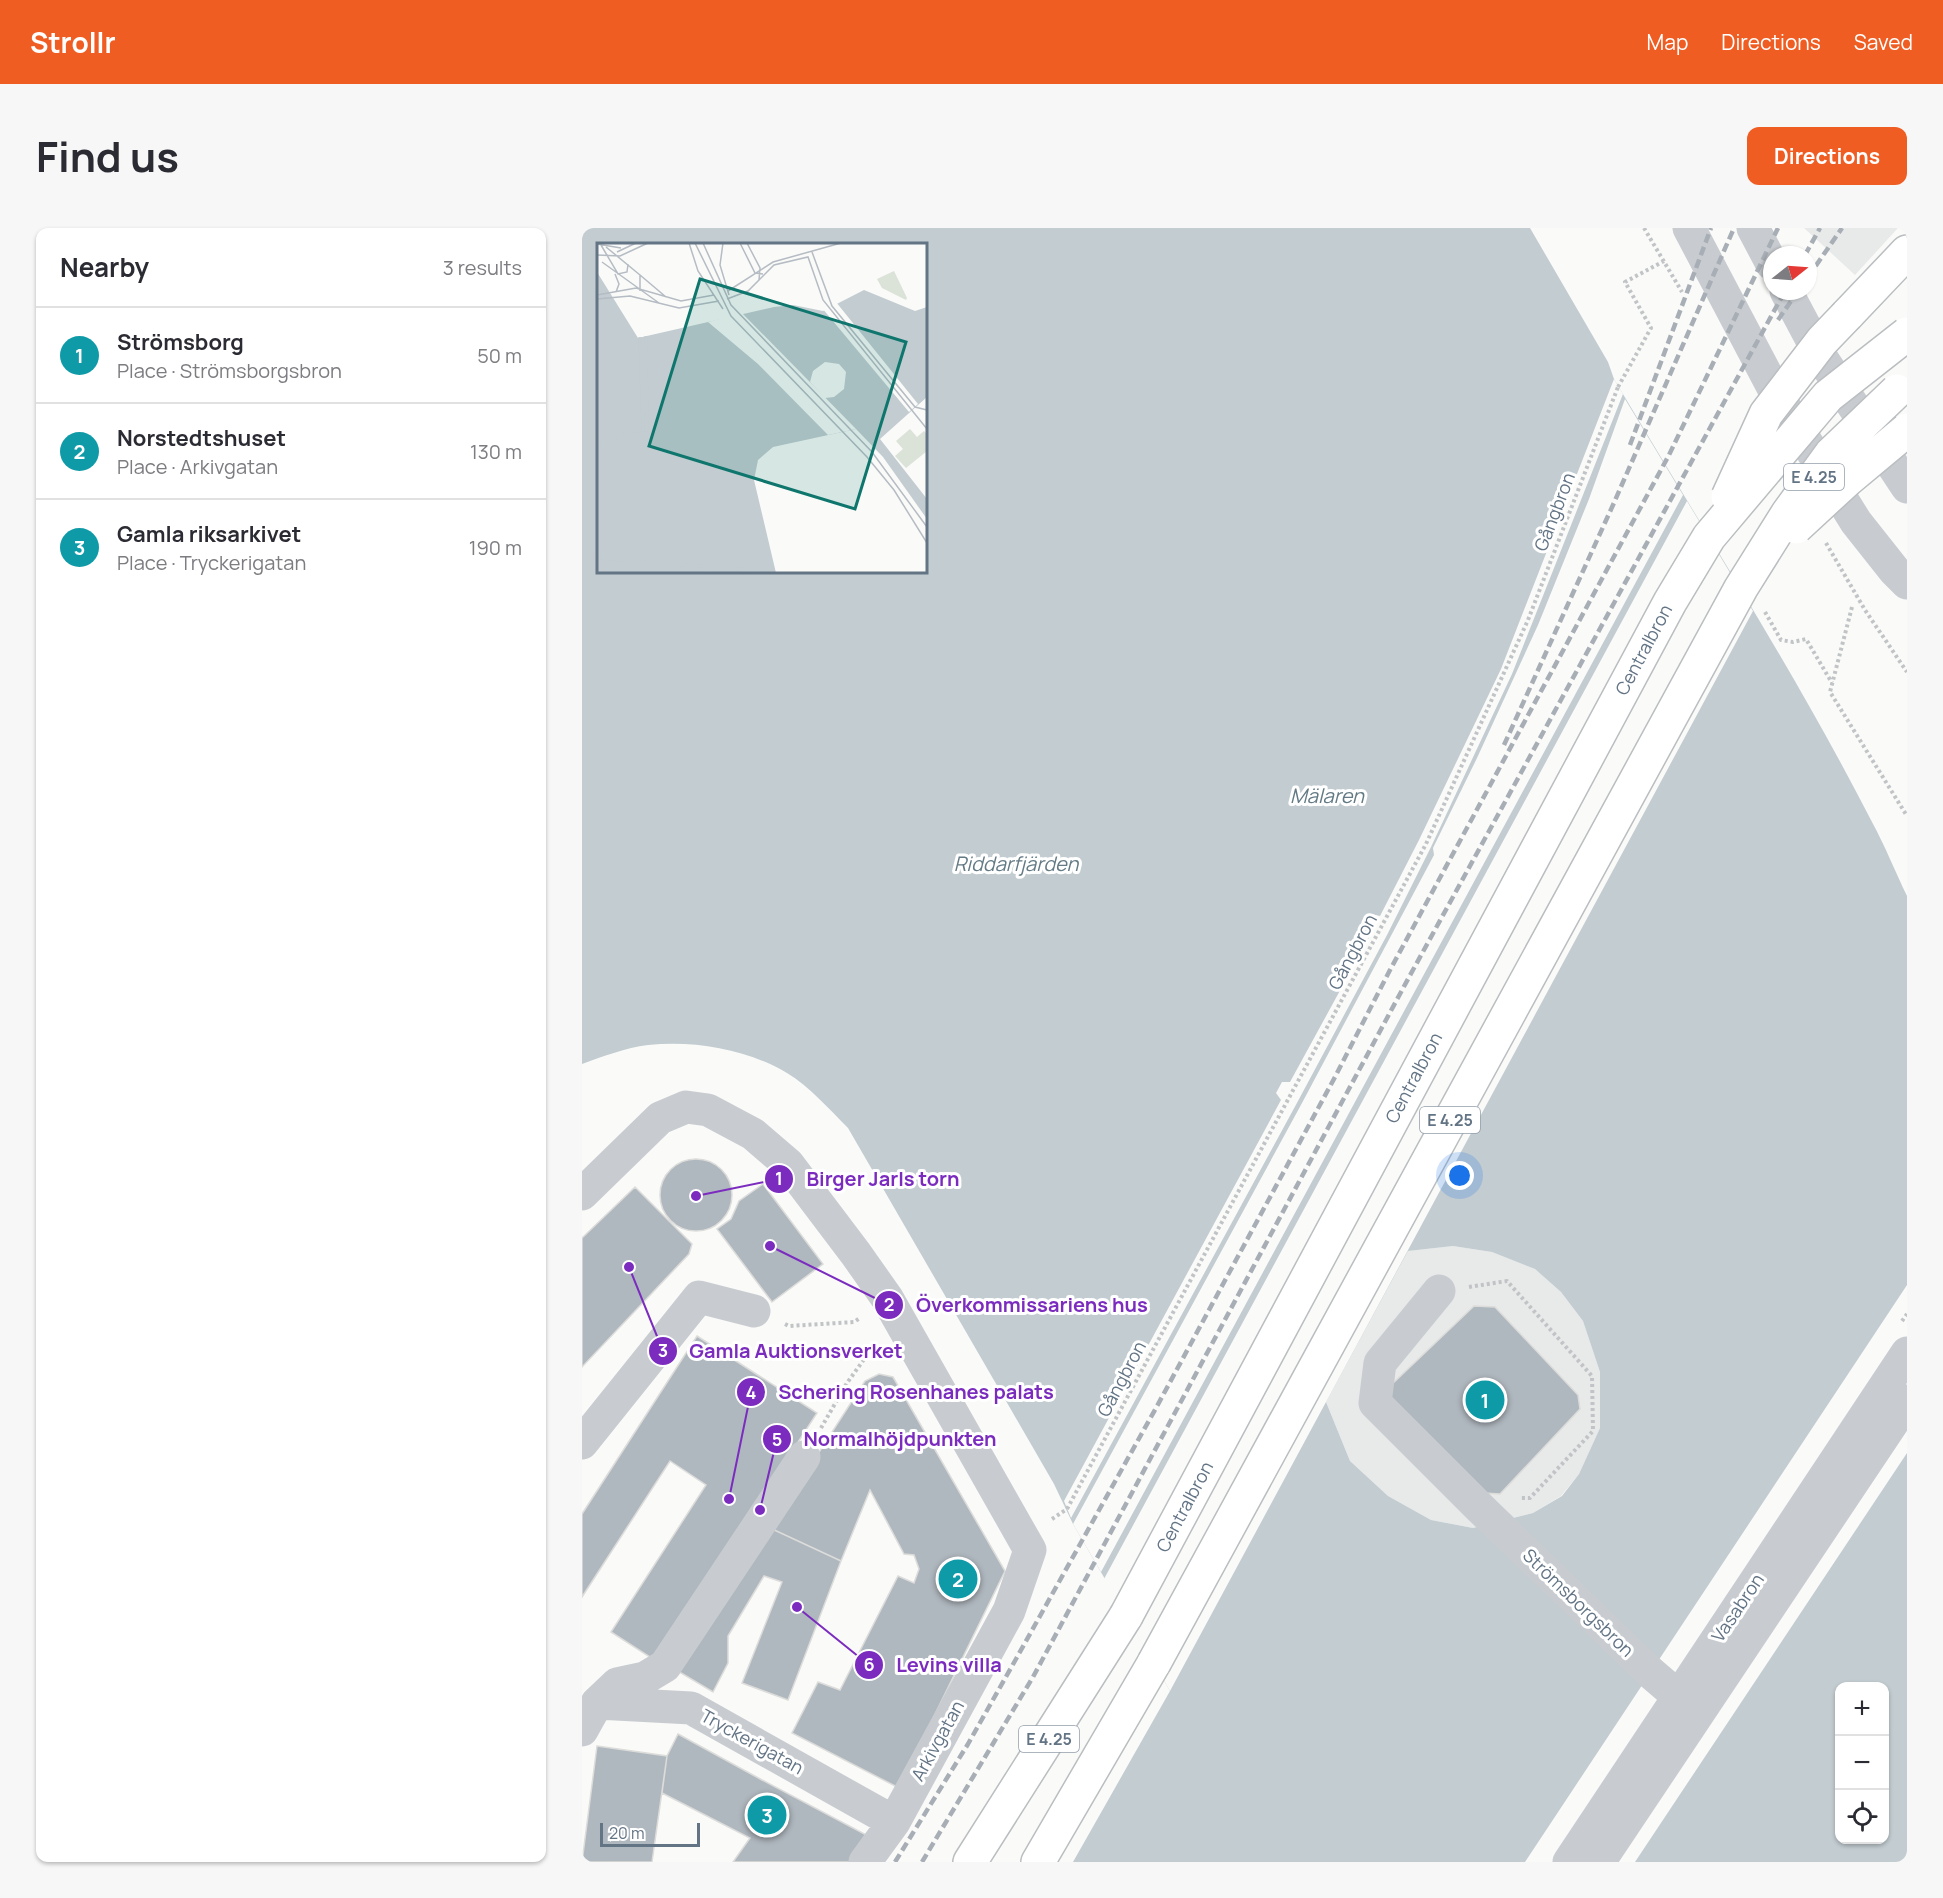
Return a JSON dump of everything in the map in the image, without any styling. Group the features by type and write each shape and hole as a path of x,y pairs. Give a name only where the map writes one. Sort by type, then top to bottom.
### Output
{"highway":[{"path":"1709,537 1766,414 1822,341 1907,252"},
{"path":"1847,315 1907,270"},
{"name":"Centralbron","path":"970,1862 1126,1616 1670,602 1709,537 1828,396 1907,334"},
{"name":"E 4.25","path":"1038,1862 1154,1663 1747,578 1788,513 1831,454 1907,382"},
{"path":"1747,578 1847,480 1907,430"}],"street":[{"path":"1689,228 1777,395 1856,522 1907,583"},
{"path":"1753,228 1763,247"},
{"path":"1791,300 1821,357 1907,487"},
{"path":"582,1194 660,1118 686,1107 708,1110 753,1134 788,1164 856,1254 896,1314"},
{"path":"1439,1292 1380,1363 1375,1403 1474,1502"},
{"path":"582,1443 699,1298 754,1311"},
{"name":"Arkivgatan","path":"865,1862 894,1822 1009,1611 1030,1550 896,1314"},
{"name":"Vasabron","path":"1569,1862 1907,1353"},
{"name":"Vasabron","path":"1599,1862 1907,1401"},
{"path":"587,1706 617,1684 645,1678 665,1666 804,1457"},
{"name":"Strömsborgsbron","path":"1474,1502 1651,1673 1679,1697"},
{"name":"Tryckerigatan","path":"587,1706 691,1707 894,1822"}],"path":[{"name":"Gångbron","path":"1067,1509 1426,844 1528,620 1618,387 1651,328 1625,282 1664,261 1644,228"},
{"path":"1831,553 1865,610 1907,672"},
{"path":"1852,607 1830,692 1907,816"},
{"path":"1766,614 1781,640 1793,642 1806,639 1832,683"},
{"path":"1439,1292 1507,1281 1592,1376 1593,1431 1530,1498 1474,1502"},
{"path":"804,1457 847,1383 896,1314"},
{"path":"789,1326 854,1322"}],"shaded area":[{"path":"1804,228 1898,228 1855,275"},
{"path":"1453,1246 1492,1252 1535,1269 1561,1292 1583,1321 1600,1372 1600,1428 1579,1474 1561,1496 1533,1513 1473,1528 1431,1520 1388,1496 1350,1461 1326,1402 1408,1251"}],"water":[{"name":"Mälaren","path":"582,228 1530,228 1608,362 1614,379 1811,709 1877,831 1907,896 1907,1862 1073,1862 1170,1691 1073,1524 1054,1484 848,1128 804,1085 787,1073 755,1058 702,1045 648,1045 623,1050 582,1064","holes":["1453,1246 1492,1252 1535,1269 1561,1292 1583,1321 1600,1372 1600,1428 1579,1474 1562,1496 1533,1513 1473,1528 1431,1520 1388,1496 1350,1461 1326,1402 1408,1251"]}],"pier":[{"path":"1614,379 1623,394 1512,674 1431,847 1387,935 1298,1101 1071,1518 1064,1501 1281,1100 1276,1093 1282,1082 1290,1082 1372,932 1366,926 1371,914 1380,916 1501,669"},
{"path":"1625,399 1683,495 1101,1572 1073,1524 1434,855 1433,848 1538,625 1589,499"},
{"path":"1687,501 1753,611 1170,1691 1104,1579"},
{"path":"1907,1285 1907,1453 1635,1862 1525,1862"}],"building":[{"path":"696,1159 710,1162 722,1169 729,1181 732,1195 729,1209 722,1221 710,1228 696,1231 682,1228 670,1221 663,1209 660,1195 663,1181 670,1169 682,1162"},
{"path":"763,1184 823,1264 772,1302 717,1229 731,1219 739,1201"},
{"path":"635,1187 692,1244 689,1254 582,1367 582,1238"},
{"path":"1474,1306 1495,1307 1578,1395 1580,1409 1500,1494 1484,1493 1393,1406 1389,1387"},
{"path":"697,1336 817,1413 656,1661 611,1632 706,1485 670,1461 582,1597 582,1514"},
{"path":"879,1374 893,1377 1005,1571 899,1788 792,1733 818,1682 840,1690 898,1576 914,1583 919,1569 914,1555 904,1554 870,1490 841,1561 770,1528 865,1381"},
{"path":"770,1528 841,1561 788,1700 742,1683 782,1582 764,1576 728,1636 728,1663 713,1692 676,1670"},
{"path":"678,1734 874,1839 857,1862 733,1862 750,1838 662,1793 667,1756"},
{"path":"597,1746 667,1756 652,1862 582,1862"}],"railway":[{"path":"1630,445 1711,228"},
{"path":"1504,745 1613,505 1734,228"},
{"path":"895,1862 968,1744 1016,1659 1156,1408 1335,1077 1390,970 1669,455 1778,228"},
{"path":"1810,246 1820,228"},
{"path":"1817,264 1842,228"},
{"path":"922,1862 1033,1677 1408,979 1780,300"},
{"path":"1778,320 1792,300"}],"place":[{"name":"Birger Jarls torn","path":"696,1196"},
{"name":"Överkommissariens hus","path":"770,1246"},
{"name":"Gamla Auktionsverket","path":"629,1267"},
{"name":"Strömsborg","path":"1485,1400"},
{"name":"Schering Rosenhanes palats","path":"729,1499"},
{"name":"Normalhöjdpunkten","path":"760,1510"},
{"name":"Norstedtshuset","path":"958,1579"},
{"name":"Levins villa","path":"797,1607"},
{"name":"Gamla riksarkivet","path":"767,1815"}],"water label":[{"name":"Riddarfjärden","path":"1016,864"}]}
